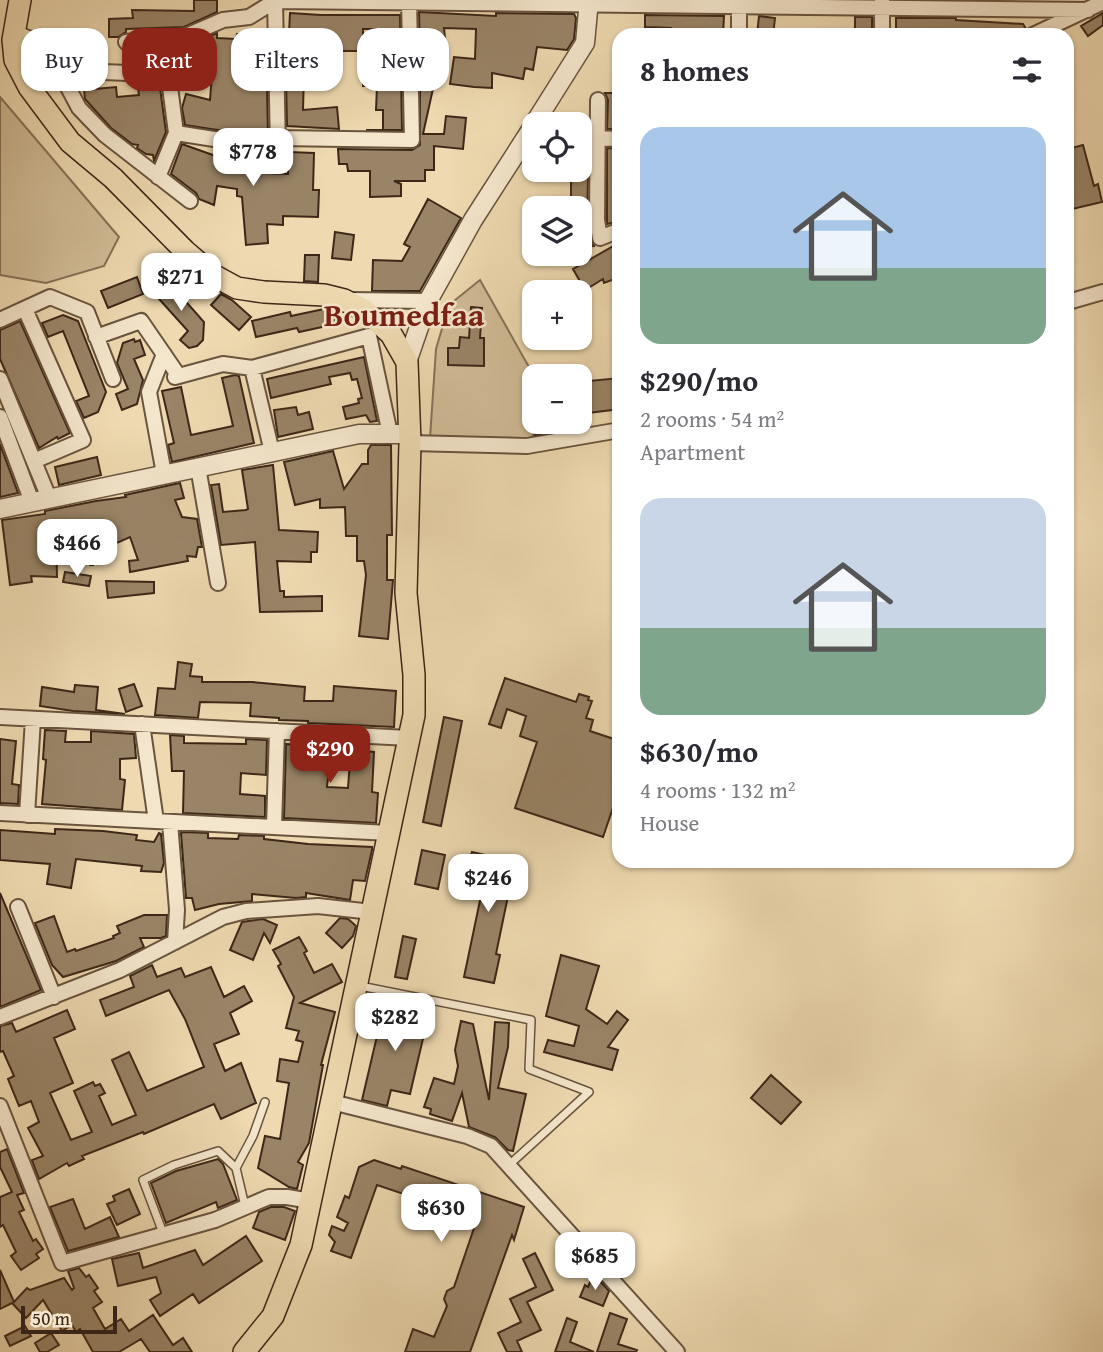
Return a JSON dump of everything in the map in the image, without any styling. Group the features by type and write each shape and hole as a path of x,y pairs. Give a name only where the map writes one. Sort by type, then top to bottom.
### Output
{"main road":[{"path":"20,0 10,46 29,87 70,142 113,178 185,251 214,275 237,288 324,295 344,300 364,310 376,331 391,334 407,362 403,437 406,593 414,676 414,715 301,1245 273,1316 244,1352"}],"street":[{"path":"176,133 278,149 275,0"},
{"path":"204,28 223,20 249,17 275,0 695,3 739,6 786,3 1054,6 1088,10"},
{"path":"278,138 412,140 409,2"},
{"path":"1048,28 1103,2"},
{"path":"542,112 585,43 589,3"},
{"path":"882,4 882,28"},
{"path":"739,6 739,28"},
{"path":"108,72 169,79 176,133 158,177"},
{"path":"70,91 79,107 104,135 190,201"},
{"path":"598,100 597,220 600,239 612,234"},
{"path":"597,138 612,139"},
{"path":"407,362 428,301 474,220 522,144"},
{"path":"1074,300 1103,292"},
{"path":"0,320 50,298 87,312 113,379"},
{"path":"344,300 428,301"},
{"path":"25,309 83,440 34,461"},
{"path":"96,337 141,321 176,372 175,377 223,364 252,368 376,331 403,437"},
{"path":"163,354 149,392 164,474"},
{"path":"252,368 272,452"},
{"path":"0,379 34,461 40,500"},
{"path":"0,417 5,445 40,500"},
{"path":"0,509 359,435 527,446 612,431"},
{"path":"198,467 218,583"},
{"path":"0,717 409,738"},
{"path":"27,814 33,719"},
{"path":"142,724 163,822 177,911 175,942"},
{"path":"274,828 277,731"},
{"path":"0,813 389,833"},
{"path":"0,1017 120,970 223,917 246,911 318,906 372,912"},
{"path":"18,907 54,996"},
{"path":"332,1102 467,1136 492,1146 677,1352"},
{"path":"0,1106 62,1263 215,1220 269,1197 311,1201"}],"lane":[{"path":"356,986 531,1020 529,1069 589,1092 509,1165"},
{"path":"236,1168 253,1136 265,1102"},
{"path":"163,1233 143,1180 174,1165 218,1151 236,1168 245,1207"}],"shaded area":[{"path":"0,97 119,237 104,266 46,283 0,275"},
{"path":"480,280 527,364 522,364 522,434 533,434 533,437 521,440 430,438 436,349 449,305"}],"building":[{"path":"194,0 217,0 217,12 184,27 122,28 122,34 109,37 109,19 133,18 132,10 194,11"},
{"path":"419,12 496,16 496,13 574,14 576,18 574,39 567,50 537,47 533,70 525,68 523,79 492,73 492,88 450,84 454,57 475,59 476,29 419,28"},
{"path":"290,13 400,15 400,28 357,28 357,51 343,51 343,28 289,28"},
{"path":"1103,13 1103,25 1088,36 1081,26"},
{"path":"645,15 724,16 723,28 645,27"},
{"path":"759,16 775,18 774,28 758,28"},
{"path":"855,17 872,17 872,28 855,28"},
{"path":"896,18 956,18 1023,24 1025,28 896,28"},
{"path":"217,38 231,39 231,91 267,91 268,138 185,125 182,108 186,94 210,100 211,91 217,91"},
{"path":"116,87 117,97 139,95 138,91 160,91 166,132 154,161 153,155 146,154 137,148 138,145 132,144 111,128 85,99 84,91 108,91 108,88"},
{"path":"286,91 304,91 303,110 337,107 339,129 287,126"},
{"path":"377,91 401,91 402,130 383,130 383,110 376,110"},
{"path":"420,91 432,91 423,134 444,134 446,116 466,118 463,149 434,146 434,170 425,170 425,181 394,181 401,184 401,196 370,197 370,171 348,171 347,164 339,164 338,149 412,150 420,145"},
{"path":"605,93 612,93 612,129 607,129 608,100"},
{"path":"182,144 237,161 236,164 265,166 264,173 288,174 289,152 314,153 313,190 319,190 318,217 283,216 283,225 267,224 268,243 246,245 242,197 237,196 237,189 217,186 214,205 199,199 196,193 171,174"},
{"path":"1083,145 1094,186 1098,184 1102,202 1074,209 1074,147"},
{"path":"607,148 612,148 612,223 607,224"},
{"path":"571,182 588,182 588,196 571,196"},
{"path":"428,199 461,218 420,291 372,291 373,260 402,261 410,247 404,244"},
{"path":"335,232 354,235 351,260 332,258"},
{"path":"612,247 612,280 604,283 603,279 592,286 592,280 579,280 573,269 578,266 592,266 592,258"},
{"path":"305,255 319,255 318,282 304,281"},
{"path":"137,277 143,294 108,308 101,291"},
{"path":"165,278 204,322 203,340 197,346 189,348 180,340 188,331 151,290"},
{"path":"221,294 251,317 239,330 211,305"},
{"path":"471,307 482,308 480,338 484,338 484,366 448,365 448,348 459,348 460,337 469,338"},
{"path":"324,309 333,311 336,324 299,332 297,328 256,337 252,321 290,312 291,316"},
{"path":"63,315 78,321 106,392 98,412 84,418 76,401 89,396 63,331 48,337 42,323"},
{"path":"20,321 70,433 39,448 0,359 0,330"},
{"path":"134,339 135,342 140,340 145,355 134,359 143,380 137,404 122,410 116,394 128,389 117,363 123,343"},
{"path":"364,357 377,421 370,422 366,415 346,419 343,407 359,403 358,399 362,398 357,379 352,380 350,373 329,377 331,384 271,398 267,379"},
{"path":"239,376 254,443 172,462 168,445 174,443 162,391 181,387 191,435 233,426 222,378"},
{"path":"612,379 612,410 592,412 592,381"},
{"path":"296,407 298,415 309,412 313,429 278,437 274,410"},
{"path":"0,444 18,493 0,497"},
{"path":"371,445 391,445 392,535 387,535 387,580 393,580 388,639 359,636 366,575 364,561 357,561 357,536 346,536 345,507 320,508 320,499 295,505 284,462 333,451 344,489 362,464 368,464 368,450"},
{"path":"97,457 101,475 59,485 55,467"},
{"path":"273,465 279,530 318,532 317,552 311,552 311,562 277,561 280,591 284,591 284,597 322,596 322,611 260,612 255,542 221,545 211,485 219,484 223,512 246,510 242,470"},
{"path":"180,483 184,498 175,500 182,517 197,519 202,547 198,547 196,557 187,556 188,561 130,572 129,561 138,560 130,537 103,549 101,527 98,527 93,565 90,565 84,526 56,528 57,577 31,576 32,582 10,585 2,520 45,514 45,511 126,497 125,495"},
{"path":"65,572 91,576 89,586 63,582"},
{"path":"106,581 154,582 154,593 108,598"},
{"path":"178,662 192,664 190,676 202,677 202,682 252,682 305,687 304,701 333,701 334,686 396,691 394,727 308,723 250,716 251,703 200,702 198,718 155,715 158,688 175,689"},
{"path":"505,678 576,702 579,694 589,697 588,700 592,701 586,718 593,720 590,731 612,738 612,811 603,837 515,808 537,742 520,736 526,716 507,709 501,728 489,724"},
{"path":"134,684 142,706 126,712 119,689"},
{"path":"75,685 98,687 96,710 125,714 40,706 42,687 74,692"},
{"path":"444,717 462,721 441,826 423,822"},
{"path":"45,730 66,731 65,742 91,742 91,731 134,734 136,758 120,759 120,779 125,780 122,810 42,804 46,760 43,759"},
{"path":"170,735 184,736 184,743 246,744 246,739 267,740 266,775 241,773 240,794 265,796 265,817 183,813 184,771 172,771"},
{"path":"0,739 16,741 12,784 19,785 18,804 0,803"},
{"path":"286,744 374,752 372,792 378,793 376,823 284,818","holes":["330,759 350,761 348,788 327,787"]},
{"path":"55,829 137,835 136,840 154,842 159,833 164,863 161,872 141,871 142,866 76,859 71,888 47,884 50,864 0,860 0,830 55,834"},
{"path":"183,832 208,833 208,838 264,836 264,839 308,844 372,847 372,850 365,881 353,880 350,900 306,893 306,897 296,898 252,894 252,901 219,904 195,910 192,898 186,898"},
{"path":"422,850 445,855 438,889 415,884"},
{"path":"472,852 515,862 496,954 500,955 494,983 464,977 482,891 479,891 479,881 465,877"},
{"path":"0,893 41,990 0,1007"},
{"path":"144,915 167,915 166,936 140,938 144,947 116,961 63,977 52,965 35,923 54,916 67,952 114,938 113,936 120,933 117,926"},
{"path":"340,918 348,919 356,926 353,936 342,948 326,933"},
{"path":"263,919 277,925 270,943 264,933 253,960 230,950 242,922"},
{"path":"403,936 416,939 407,979 395,977"},
{"path":"299,937 314,973 332,964 342,982 300,1003 335,1012 321,1065 309,1143 298,1162 303,1165 297,1189 258,1168 265,1136 280,1139 289,1083 277,1081 280,1059 298,1062 303,1042 296,1040 299,1031 286,1028 294,997 273,950"},
{"path":"561,955 599,966 586,1009 607,1024 617,1011 628,1020 608,1047 618,1050 612,1070 544,1052 548,1040 574,1046 579,1026 546,1016"},
{"path":"152,965 157,977 181,968 185,977 211,967 224,997 244,986 252,1001 230,1013 239,1034 214,1044 225,1071 241,1063 256,1103 221,1119 214,1104 144,1134 143,1132 82,1156 84,1159 69,1166 67,1163 39,1179 32,1160 43,1156 28,1128 39,1122 31,1101 19,1106 8,1079 14,1076 3,1051 0,1052 0,1026 12,1023 16,1032 67,1010 75,1029 54,1038 73,1083 50,1093 71,1140 92,1132 74,1091 93,1082 95,1086 100,1084 105,1093 99,1096 112,1125 136,1115 112,1060 129,1052 147,1091 204,1067 185,1019 169,990 106,1016 100,1000 134,987 130,976"},
{"path":"385,1002 429,1013 410,1094 391,1090 387,1106 362,1100"},
{"path":"461,1021 473,1024 489,1100 495,1022 509,1023 508,1047 498,1088 526,1094 513,1151 508,1150 495,1137 469,1127 462,1093 452,1121 430,1114 431,1109 424,1107 434,1078 454,1084 458,1066 455,1050"},
{"path":"771,1075 801,1102 781,1124 751,1098"},
{"path":"7,1149 24,1193 17,1195 24,1210 19,1212 33,1241 36,1239 43,1249 36,1254 39,1258 21,1270 11,1256 16,1252 3,1225 0,1227 0,1197 12,1192 0,1167 0,1152"},
{"path":"218,1159 223,1164 237,1200 218,1208 216,1202 166,1223 151,1183 176,1171"},
{"path":"374,1160 401,1169 402,1166 524,1207 514,1240 512,1235 470,1352 405,1352 413,1329 434,1337 447,1306 444,1299 447,1291 454,1287 474,1228 404,1203 407,1195 377,1185 351,1258 331,1251 335,1242 329,1235 332,1226 344,1231 348,1223 337,1217 345,1196 349,1198 359,1167"},
{"path":"129,1189 140,1214 117,1225 107,1204 115,1201 113,1196"},
{"path":"73,1199 85,1229 110,1217 119,1237 68,1251 50,1207"},
{"path":"271,1207 284,1207 295,1211 285,1240 253,1228 259,1212"},
{"path":"246,1236 262,1261 199,1303 193,1294 160,1316 150,1300 161,1293 156,1277 118,1286 112,1259 139,1253 143,1268 195,1250 203,1265"},
{"path":"535,1253 553,1290 527,1302 541,1330 517,1341 522,1352 507,1352 498,1333 521,1322 510,1299 536,1287 523,1259"},
{"path":"79,1268 86,1277 89,1275 98,1288 94,1291 102,1302 93,1308 105,1329 121,1319 129,1331 153,1315 173,1345 183,1338 192,1352 150,1352 141,1339 119,1352 93,1352 80,1329 76,1332 72,1325 62,1331 43,1300 26,1318 12,1303 0,1309 0,1270 14,1302 27,1288 30,1290 64,1278 72,1290 74,1288 68,1271"},
{"path":"592,1278 600,1281 609,1291 603,1306 580,1297 585,1285 588,1287"},
{"path":"610,1313 627,1319 618,1344 637,1350 636,1352 597,1352"},
{"path":"567,1318 577,1322 570,1342 594,1352 555,1352"},
{"path":"25,1326 31,1336 10,1346 5,1336"},
{"path":"51,1333 59,1345 47,1352 40,1352 35,1343"}],"district":[{"name":"Boumedfaa","path":"404,315"}]}
